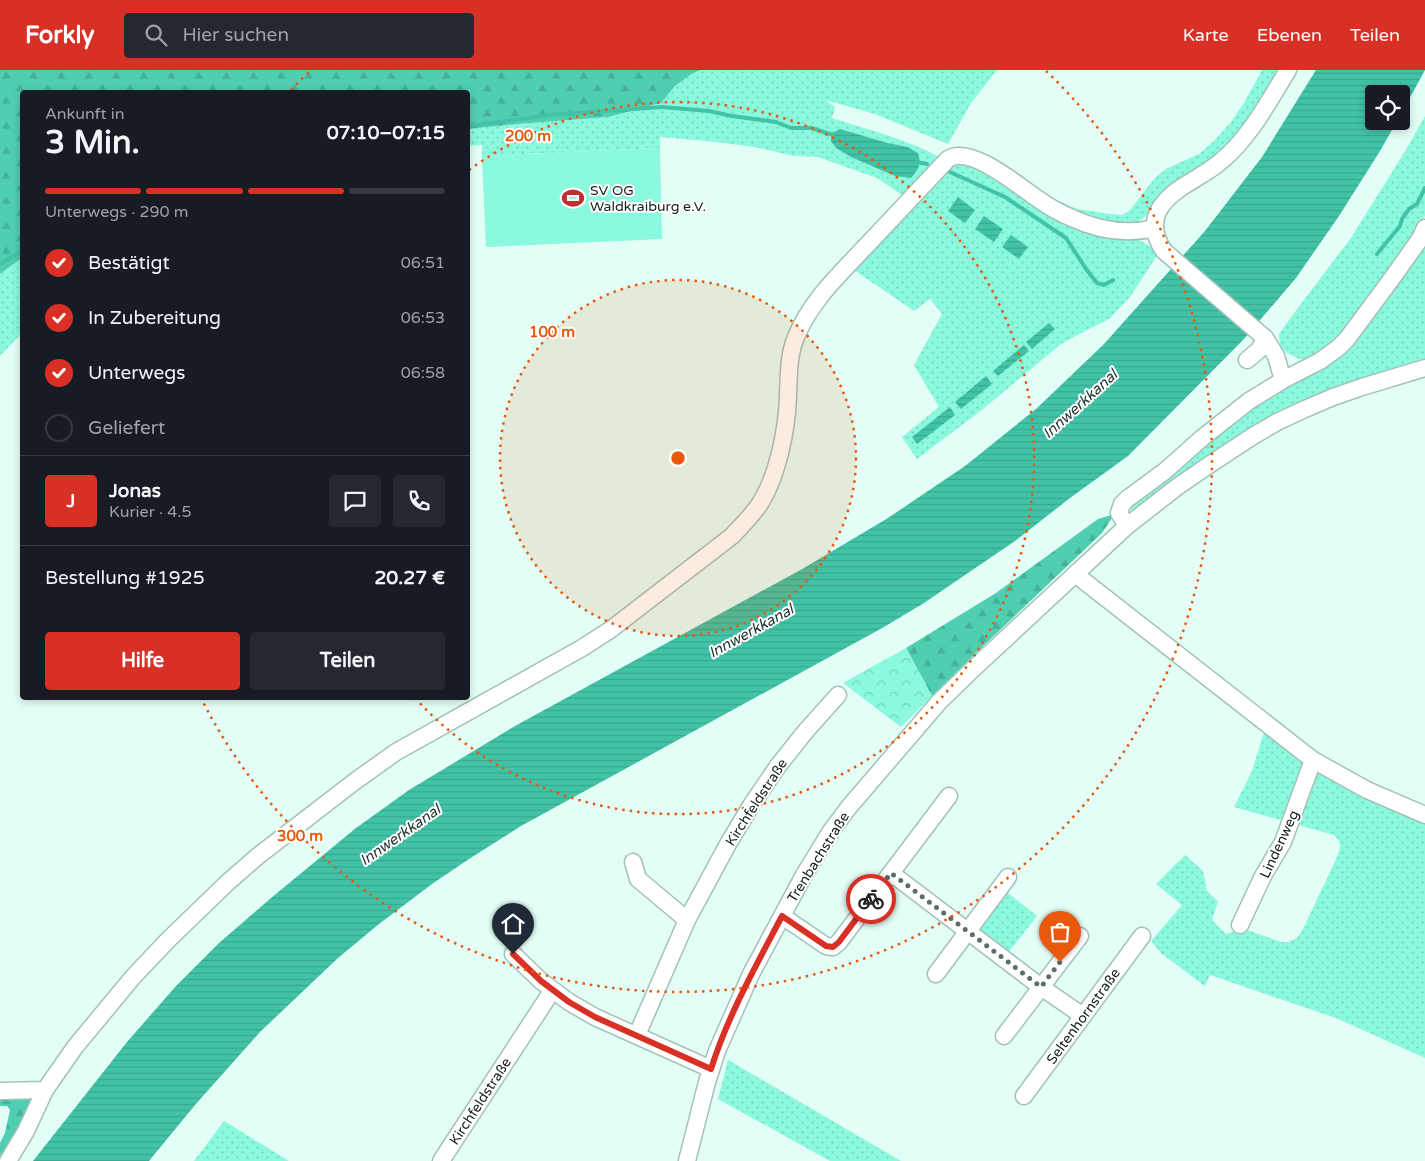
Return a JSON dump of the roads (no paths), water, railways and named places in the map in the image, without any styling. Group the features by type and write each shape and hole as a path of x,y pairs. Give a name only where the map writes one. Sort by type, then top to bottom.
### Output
{"street":[{"path":"1283,380 1276,356 1262,336 1164,250 1157,240 1154,228 1159,209 1173,194 1220,162 1232,151 1247,133 1288,70"},
{"path":"8,1161 26,1131 45,1090 75,1047 133,977 227,882 354,782 396,752 582,648 610,630 713,552 749,519 769,484 782,442 788,403 790,358 795,338 806,316 827,287 948,159 952,156 961,155 976,159 1012,180 1058,212 1088,225 1119,231 1154,228"},
{"path":"1127,526 1119,513 1122,504 1127,499 1249,401 1283,380 1320,361 1347,339 1420,239 1425,228"},
{"path":"1247,360 1258,350 1262,336"},
{"name":"Trenbachstraße","path":"687,1161 717,1051 751,974 782,916 831,831 849,807 935,707 972,670 1127,526 1199,472 1277,422 1333,397 1425,368"},
{"path":"1075,574 1313,760 1367,790 1425,815"},
{"name":"Kirchfeldstraße","path":"637,1036 687,920 728,844 778,766 838,695"},
{"name":"Lindenweg","path":"1240,926 1283,842 1313,760"},
{"path":"782,916 826,946 833,947 839,942 949,796"},
{"path":"633,862 638,879 687,920"},
{"path":"891,873 1041,987 1083,1016"},
{"path":"936,974 1008,877"},
{"path":"1004,1036 1080,936"},
{"name":"Seltenhornstraße","path":"1024,1096 1142,936"},
{"path":"513,954 552,990 569,1002 595,1017 711,1069"},
{"name":"Kirchfeldstraße","path":"441,1161 552,990"},
{"path":"0,1091 45,1090"}],"water":[{"name":"Innwerkkanal","path":"1316,70 1425,70 1410,98 1410,85 1365,85 1365,130 1392,130 1339,216 1296,278 1243,340 1128,456 1015,541 924,603 884,627 521,826 432,884 338,958 260,1032 195,1105 149,1161 33,1161 127,1042 176,986 219,943 356,828 409,790 515,726 804,568 888,518 965,466 1036,409 1104,344 1205,231 1262,157"},
{"path":"840,129 908,147 918,153 920,160 917,169 911,178 895,176 851,157 836,148 831,141 831,134"},
{"path":"958,197 975,210 965,223 948,211"},
{"path":"984,216 1003,229 994,242 975,229"},
{"path":"1011,235 1028,247 1019,259 1002,247"},
{"path":"1049,323 1055,329 1032,349 1026,342"},
{"path":"1024,345 1029,351 998,376 993,371"},
{"path":"986,376 992,384 961,409 955,402"},
{"path":"950,407 955,415 917,444 912,437"}],"waterway":[{"path":"470,126 551,115 662,107 709,111 776,122 791,128 811,128 833,135"},
{"path":"916,162 927,164"},
{"path":"950,172 1005,197 1066,238 1097,283 1104,285 1113,280"},
{"path":"1377,254 1400,226 1402,219 1409,209 1417,204 1425,188"},
{"path":"0,264 20,252"}],"place":[{"name":"SV OG Waldkraiburg e.V.","path":"573,198"}]}
